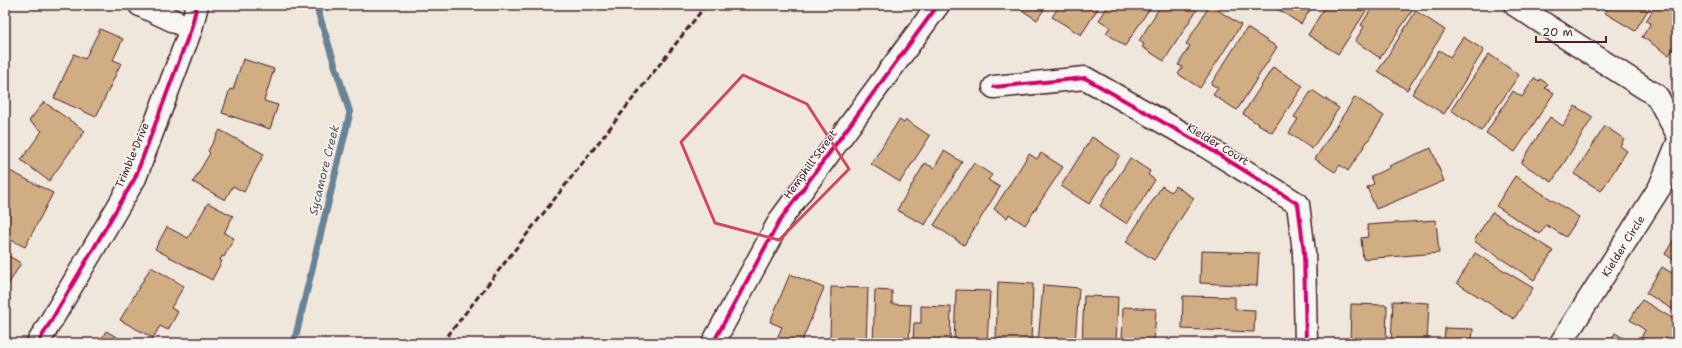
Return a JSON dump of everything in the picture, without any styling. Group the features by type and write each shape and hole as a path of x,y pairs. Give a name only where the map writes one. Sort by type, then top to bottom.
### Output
{"street":[{"path":"140,5 191,29"},
{"name":"Trimble Drive","path":"38,343 135,178 191,29 197,5"},
{"name":"Hemphill Street","path":"713,343 780,220 938,5"},
{"path":"1516,5 1657,96 1677,133"},
{"name":"Kielder Court","path":"994,87 1085,78 1205,146 1298,204 1304,252 1306,343"},
{"name":"Kielder Circle","path":"1561,343 1660,187 1677,146"}],"highlighted area":[{"path":"743,75 807,104 849,169 779,240 715,223 681,142"}],"building":[{"path":"1018,5 1047,5 1037,20 1017,7"},
{"path":"1060,5 1100,5 1081,35 1052,17"},
{"path":"1109,5 1152,5 1125,46 1106,33 1110,27 1099,20"},
{"path":"1161,5 1194,5 1198,8 1164,61 1142,47 1144,44 1139,41"},
{"path":"1210,5 1241,25 1200,88 1178,74 1183,67 1178,65 1190,46 1186,44"},
{"path":"1271,5 1313,5 1301,24"},
{"path":"1326,5 1370,5 1338,54 1308,35"},
{"path":"1374,5 1403,5 1412,11 1380,58 1355,41 1364,27 1361,25"},
{"path":"1587,5 1600,5 1596,11"},
{"path":"1610,5 1651,5 1635,31 1605,13"},
{"path":"1656,5 1677,5 1677,43 1669,55 1642,37 1651,23 1646,21"},
{"path":"1416,11 1445,30 1407,90 1378,71"},
{"path":"1247,28 1277,47 1237,110 1213,95 1218,88 1211,84"},
{"path":"100,29 123,39 113,60 121,63 96,117 54,98 74,54 85,59"},
{"path":"1463,37 1484,50 1444,114 1412,94 1439,50 1450,57"},
{"path":"1489,54 1519,75 1481,131 1451,110"},
{"path":"243,59 274,69 264,101 278,105 270,129 222,113 230,89 233,90"},
{"path":"1273,67 1303,86 1272,133 1243,114"},
{"path":"1534,78 1539,81 1540,79 1548,84 1545,88 1554,93 1515,152 1486,133 1513,91 1522,97"},
{"path":"1312,90 1339,108 1312,149 1289,133 1298,119 1294,117"},
{"path":"1355,97 1384,116 1348,171 1340,165 1335,172 1315,159"},
{"path":"44,102 85,131 49,181 21,160 42,131 29,121"},
{"path":"1575,106 1593,117 1552,182 1521,163 1550,117 1563,126"},
{"path":"899,120 904,123 906,120 930,136 900,182 871,164"},
{"path":"1605,126 1624,139 1620,146 1627,151 1601,191 1574,174"},
{"path":"220,130 264,154 244,192 233,186 225,200 193,182 210,153 208,151"},
{"path":"1092,137 1120,155 1089,204 1061,186"},
{"path":"1431,148 1444,181 1376,209 1367,187 1374,184 1371,176 1390,168 1389,166"},
{"path":"944,151 962,162 925,225 897,210 925,163 934,168"},
{"path":"1041,153 1063,167 1025,225 1009,214 1007,218 994,209 1029,154 1037,159"},
{"path":"1130,158 1150,171 1148,175 1155,180 1127,224 1100,206"},
{"path":"974,163 992,175 988,180 1000,187 964,245 934,225"},
{"path":"8,170 53,193 25,247 5,237 5,176"},
{"path":"1515,176 1579,217 1566,237 1546,225 1540,234 1496,206"},
{"path":"1162,186 1171,192 1175,186 1194,198 1154,260 1126,242"},
{"path":"208,203 233,216 224,233 234,238 224,257 222,256 220,260 222,261 212,280 155,249 167,227 188,238"},
{"path":"1492,212 1553,251 1534,280 1474,241"},
{"path":"1436,220 1439,253 1363,259 1361,238 1368,237 1367,225"},
{"path":"1677,234 1677,262 1665,254"},
{"path":"1201,251 1259,253 1257,286 1200,283"},
{"path":"1475,253 1533,288 1514,319 1457,283"},
{"path":"5,254 21,263 5,290"},
{"path":"151,267 184,286 171,308 178,312 168,330 160,326 153,338 120,320"},
{"path":"1662,267 1677,276 1677,312 1646,293"},
{"path":"790,274 824,288 801,343 775,343 782,327 770,322"},
{"path":"998,282 1033,284 1031,343 1007,343 1007,341 996,340"},
{"path":"1043,285 1079,288 1075,343 1038,343"},
{"path":"831,287 868,288 866,343 830,343"},
{"path":"875,290 892,291 892,304 911,305 909,343 873,343"},
{"path":"956,290 990,291 987,343 954,343"},
{"path":"1084,296 1118,297 1116,343 1082,343"},
{"path":"1183,296 1235,297 1235,309 1255,310 1254,332 1182,329"},
{"path":"1642,300 1677,321 1677,343 1645,343 1640,340 1645,330 1630,320"},
{"path":"1393,301 1429,303 1427,343 1391,343"},
{"path":"1351,304 1387,305 1386,343 1350,343"},
{"path":"921,306 951,307 950,343 913,343 914,323 921,323"},
{"path":"1123,307 1156,309 1154,343 1122,343"},
{"path":"1445,328 1473,329 1472,343 1437,343 1444,342"},
{"path":"106,331 127,343 99,343"},
{"path":"1615,333 1632,343 1606,343 1608,338 1611,340"},
{"path":"1199,341 1251,343 1199,343"}],"waterway":[{"name":"Sycamore Creek","path":"294,343 350,113 316,5"}],"railway":[{"path":"442,343 706,5"}],"cycle path":[{"path":"38,343 135,178 191,29 197,5"},
{"path":"713,343 780,220 938,5"},
{"path":"994,87 1085,78 1205,146 1298,204 1304,252 1306,343"}]}
